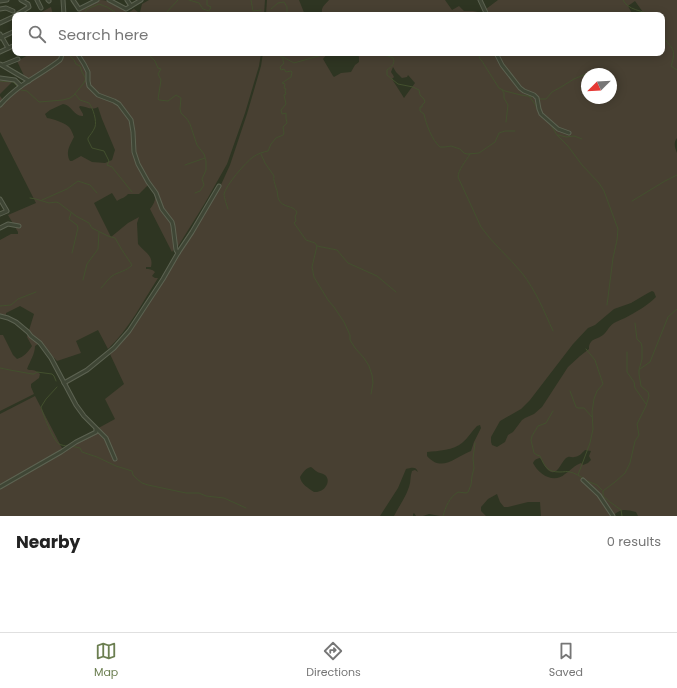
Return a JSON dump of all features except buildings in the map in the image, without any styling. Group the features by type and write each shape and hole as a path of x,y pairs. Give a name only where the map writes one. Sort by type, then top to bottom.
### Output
{"street":[{"path":"0,1 7,0"},
{"path":"21,0 28,4 29,7 21,12"},
{"path":"37,0 41,8"},
{"path":"63,0 64,12"},
{"path":"73,0 80,9 95,0"},
{"path":"109,0 124,9 132,6 140,0"},
{"path":"127,0 132,6"},
{"path":"480,0 486,12"},
{"path":"0,9 6,8 13,10"},
{"path":"0,24 12,17"},
{"path":"8,48 1,37 12,32"},
{"path":"0,52 12,46"},
{"path":"0,105 21,86 60,60 61,56"},
{"path":"79,56 88,72 89,86 98,95 119,104 131,120 134,152 138,164 156,193 162,209 174,226 176,250 178,253"},
{"path":"498,56 502,65 520,88 537,98 541,114 558,129 569,133"},
{"path":"1,65 18,58"},
{"path":"1,65 29,81"},
{"path":"0,78 14,79 21,86"},
{"path":"64,383 87,370 114,348 129,332 219,186"},
{"path":"0,200 6,212 0,214"},
{"path":"0,228 8,224 19,226"},
{"path":"0,316 16,322 40,343 51,358 76,405 84,416 106,438 115,459"},
{"path":"0,487 76,442 96,432 96,428"},
{"path":"583,480 599,495 613,516"}],"shaded area":[{"path":"104,0 119,6 127,12 79,12 78,10 93,2"},
{"path":"149,0 265,0 264,12 140,12 142,4"},
{"path":"267,0 299,0 304,12 266,12"},
{"path":"329,0 445,0 452,10 459,6 464,11 478,12 322,12 323,7"},
{"path":"498,0 677,0 677,138 675,147 677,153 677,516 638,516 636,512 624,510 619,511 614,516 541,516 540,502 528,502 504,507 497,494 488,499 481,507 481,511 486,516 440,516 429,514 416,516 414,513 413,516 394,516 408,491 412,471 415,470 418,472 413,468 406,469 398,488 380,516 0,516 0,414 35,396 64,452 93,431 115,419 105,399 124,384 110,354 118,347 140,318 220,187 230,165 247,114 263,56 326,56 323,59 334,77 341,73 351,72 355,65 359,62 358,56 665,56 665,12 643,12 635,1 628,6 631,12 484,12","holes":["393,67 402,78 407,77 408,75 415,83 404,98 392,79 394,77 391,72","652,291 656,297 649,303 614,323 603,335 592,341 589,345 589,349 568,367 542,407 534,414 522,420 513,432 508,435 505,442 497,447 492,445 491,437 500,421 521,409 530,400 573,344 588,328 595,325 614,309 631,303","480,425 481,428 471,451 449,462 443,463 433,461 427,456 427,452 446,450 459,445 477,426","585,450 591,451 589,456 591,460 588,463 583,465 581,463 575,466 561,477 547,477 539,471 533,463 536,459 540,458 547,469 554,472 557,471 569,457 580,455","311,467 317,472 324,474 327,477 328,482 322,490 319,492 314,492 305,486 300,477 303,472"]},
{"path":"51,7 52,12 42,12"},
{"path":"134,9 138,12 130,12"},
{"path":"26,56 261,56 245,113 227,164 177,248 172,252 150,209 154,202 155,196 149,184 139,194 128,194 117,201 112,193 94,203 111,237 128,223 139,217 137,223 138,244 151,259 151,267 146,267 146,269 154,271 155,272 152,276 158,278 129,324 108,349 98,330 76,341 81,353 57,361 45,348 38,344 35,346 27,369 36,371 40,374 39,378 31,384 34,394 0,411 0,335 3,335 13,355 17,359 22,357 32,346 27,337 34,314 20,306 6,313 6,315 0,314 0,240 11,234 18,234 8,215 36,203 0,132 0,96 3,100 27,82 17,61","holes":["63,104 69,106 77,115 80,116 83,116 79,107 80,106 91,108 98,107 115,150 112,160 105,163 92,162 81,156 70,161 68,152 74,137 71,130 62,123 47,118 45,114"]},
{"path":"11,79 12,82 0,94 0,81"}],"waterway":[{"path":"167,12 178,0"},
{"path":"189,0 199,3 203,9 209,11 211,7 207,5 207,0"},
{"path":"251,0 253,11 261,10"},
{"path":"623,0 628,6 643,12"},
{"path":"271,9 278,3 284,2 287,7 287,12"},
{"path":"85,12 87,9 99,4 115,12"},
{"path":"665,40 673,50 674,56 671,66 677,70"},
{"path":"21,90 27,91 39,102 70,98 86,79 80,66 76,64 70,56"},
{"path":"150,56 155,61 158,68 161,69 158,74 161,80 158,99 168,101 176,95 181,98 181,113 190,124 197,145 204,154 206,161 206,170 202,179 204,185 200,191 195,193"},
{"path":"228,209 224,194 232,180 253,157 268,151 276,138 284,133 283,127 287,123 286,113 282,114 281,110 286,104 284,95 286,94 286,89 284,88 285,84 282,83 291,77 292,72 286,72 284,69 281,70 280,67 284,63 283,58 280,56"},
{"path":"283,57 294,63 318,56"},
{"path":"387,56 393,58 394,60 387,70 387,75 398,84 413,87 419,90 420,95 425,102 422,107 420,107 420,111 424,114 430,132 440,147 451,146 460,149 467,154 479,153 495,142 499,133 505,131 515,131"},
{"path":"479,56 499,88 505,91 534,97"},
{"path":"538,99 546,99 552,92 581,76"},
{"path":"0,81 13,82 17,86"},
{"path":"502,90 508,105 506,122"},
{"path":"75,94 80,100 89,103 93,111 95,127 88,138 92,148 104,151 109,161 107,165 112,167 132,192"},
{"path":"529,96 537,109"},
{"path":"551,125 557,135 599,183 604,191 618,229 607,305"},
{"path":"558,135 566,137 574,136 582,139"},
{"path":"261,154 274,176 279,200 281,203 293,208 297,212 295,217 296,221 294,223 306,240 315,243 317,246 337,250 348,263 377,276 396,292"},
{"path":"470,154 461,168 458,177 481,227 527,280 553,331"},
{"path":"185,165 205,158"},
{"path":"632,201 677,175"},
{"path":"42,200 67,189 78,181 90,185 97,193"},
{"path":"30,198 49,203 59,203 76,216 89,223 92,228 115,238 132,265 128,269 112,276 101,288"},
{"path":"71,213 69,219 77,225 78,228 72,253"},
{"path":"83,280 87,264 98,249 99,232"},
{"path":"317,246 312,267 314,277 344,322 350,335 350,340 369,366 373,383 371,394"},
{"path":"0,306 11,305 18,299 36,292"},
{"path":"640,369 650,362 668,317 677,309"},
{"path":"603,491 625,473 630,463 635,441 639,435 637,424 649,396 648,392 641,386 639,370 642,359 642,347 641,343 637,339 635,323"},
{"path":"578,475 590,443 593,429 592,412 594,399 597,391 603,384 595,360 586,349"},
{"path":"627,352 627,372 634,382 635,388 646,404"},
{"path":"0,368 32,374 37,372 52,374 56,381"},
{"path":"57,387 41,407 48,427 54,438 60,444 68,446"},
{"path":"570,391 576,407 584,408 592,417"},
{"path":"553,411 546,423 538,426 532,436 531,440 534,453 540,456 545,466 549,470 556,472 572,472 584,479"},
{"path":"443,516 448,502 455,494 458,492 468,492 471,485 474,468 473,458 475,443"},
{"path":"71,446 80,448 82,452 132,471 133,475 142,483 186,493 199,493 206,496 224,498 246,508"},
{"path":"587,481 597,485 602,490"},
{"path":"603,491 603,496 621,510 622,516"}]}
